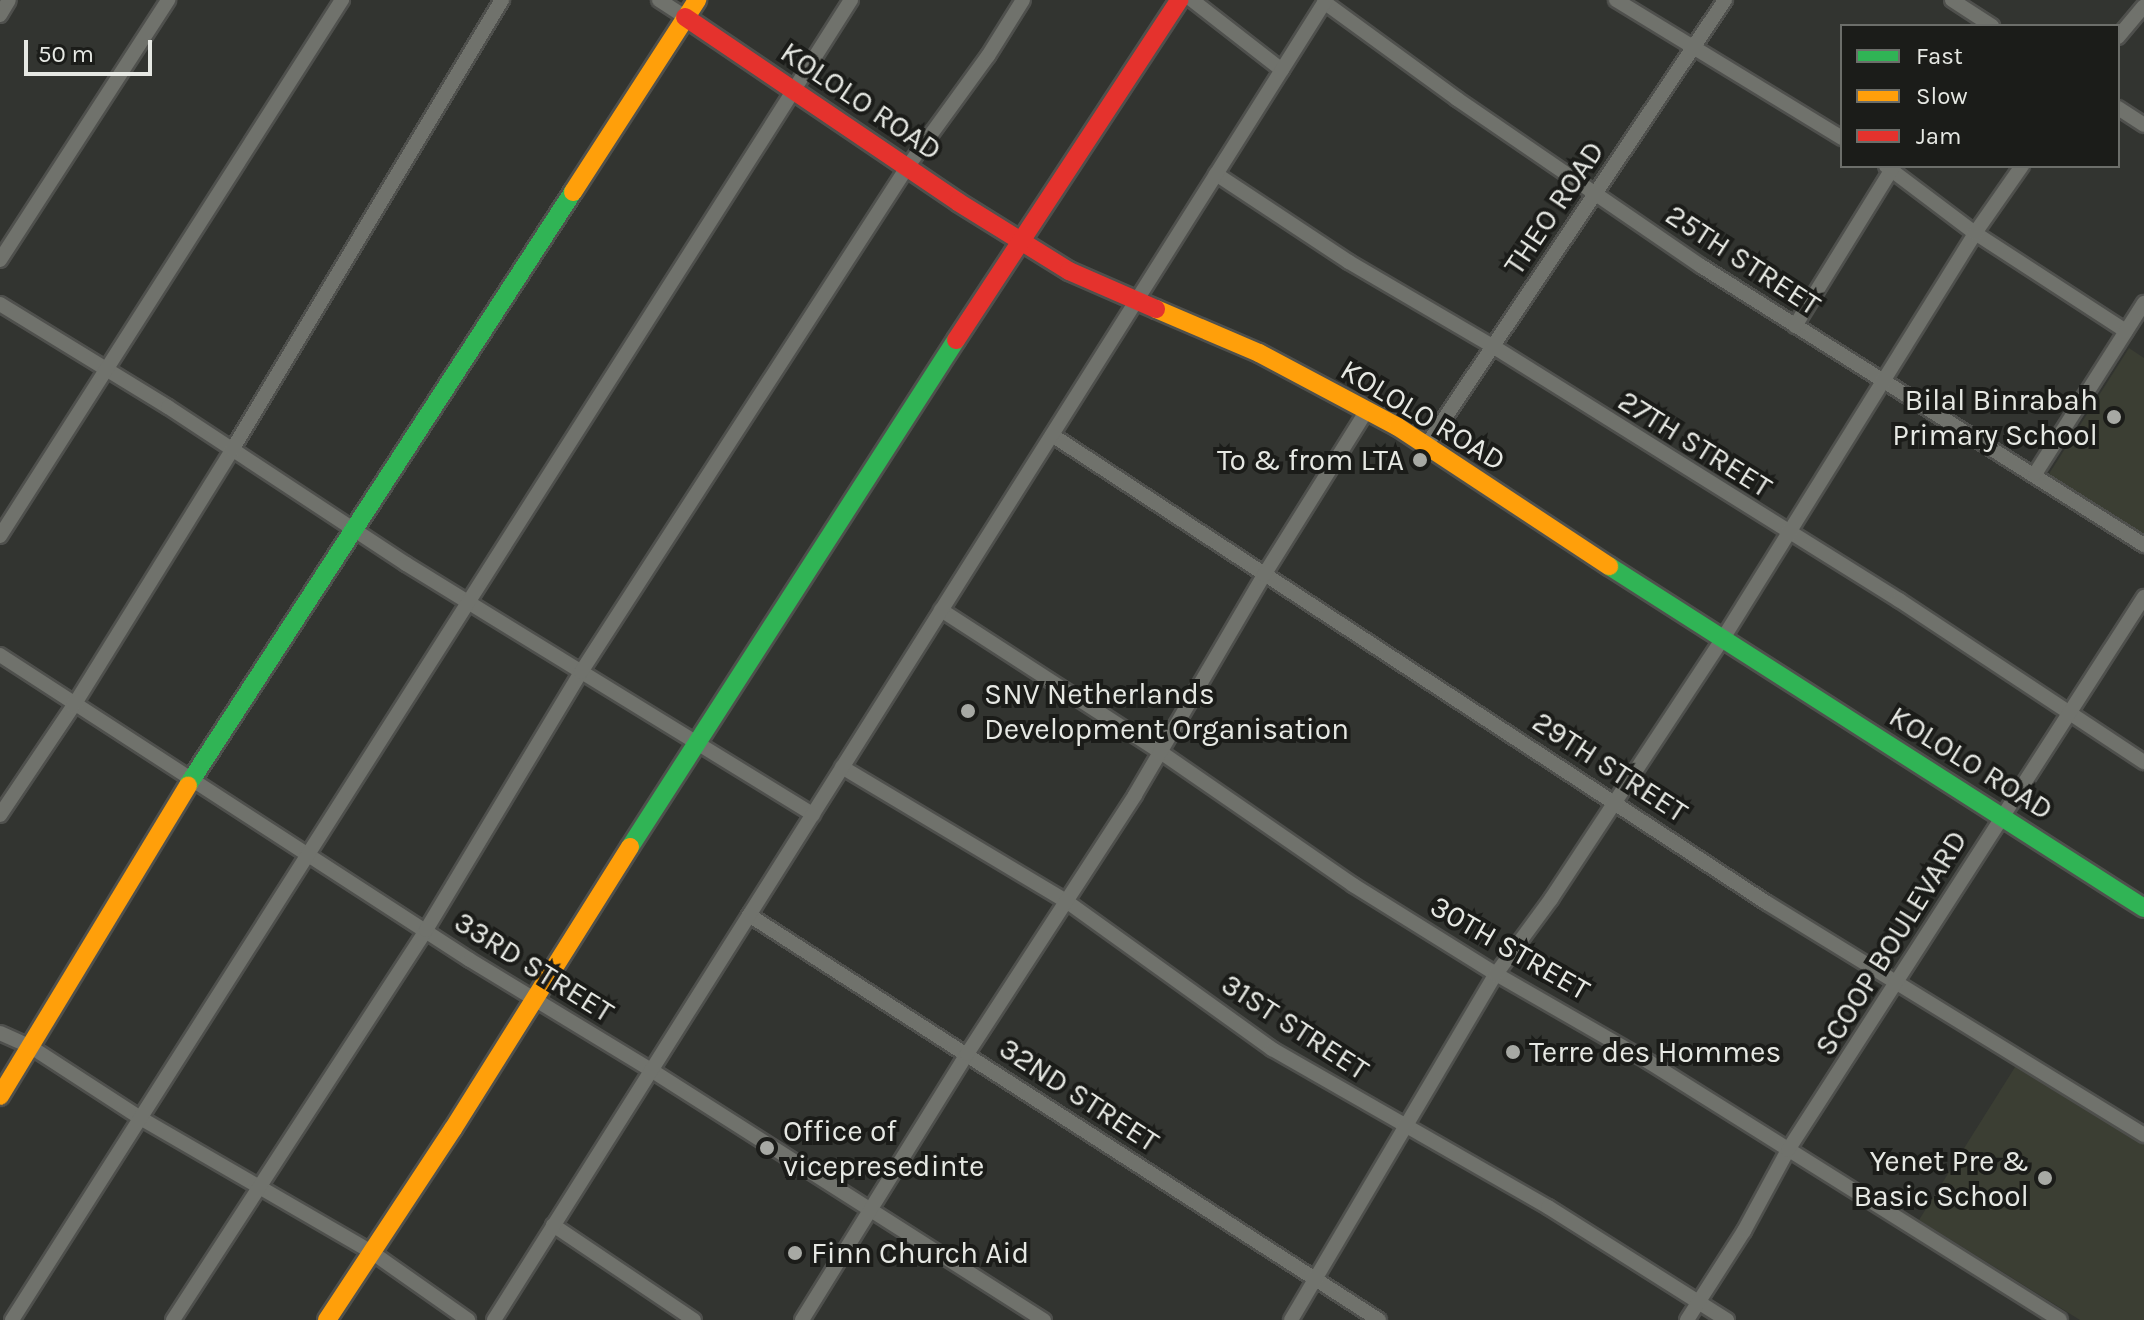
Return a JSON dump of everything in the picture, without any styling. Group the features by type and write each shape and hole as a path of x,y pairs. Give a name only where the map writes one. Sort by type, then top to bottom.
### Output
{"street":[{"path":"0,15 9,0"},
{"path":"0,260 168,0"},
{"path":"0,536 109,370 342,0"},
{"path":"0,815 74,705 232,450 502,0"},
{"name":"KOLOLO ROAD","path":"659,0 1019,242 1069,271 1259,353 1367,410 1426,446 1722,640 2003,815 2144,908"},
{"path":"0,1096 191,780 697,0"},
{"path":"12,1320 851,0"},
{"path":"173,1320 426,930 581,672 908,166 988,56 1023,0"},
{"path":"327,1320 453,1129 1019,242 1100,125 1179,0"},
{"path":"1192,0 1282,70"},
{"path":"1616,0 1696,45 1840,137"},
{"name":"THEO ROAD","path":"1426,446 1725,0"},
{"path":"1952,0 1989,24"},
{"path":"494,1320 1325,1"},
{"name":"25TH STREET","path":"1325,1 1594,195 1795,326 2144,545"},
{"path":"2120,35 2144,6"},
{"path":"2120,109 2144,125"},
{"path":"1795,326 1889,168 1975,233 2126,331"},
{"path":"1291,1320 1496,974 1722,640 1975,233 2021,168"},
{"name":"27TH STREET","path":"1216,174 1349,262 1494,347 1899,600 2144,762"},
{"path":"2035,474 2144,303"},
{"path":"0,304 109,370 468,602 813,814"},
{"path":"802,1320 1066,901 1367,410"},
{"name":"29TH STREET","path":"1052,435 1615,800 1767,903 2144,1135"},
{"name":"SCOOP BOULEVARD","path":"1687,1320 1744,1231 1788,1150 2144,597"},
{"name":"30TH STREET","path":"941,610 1159,751 1353,885 1496,974 1571,1014 2060,1320"},
{"name":"33RD STREET","path":"0,655 534,999 1044,1320"},
{"name":"31ST STREET","path":"842,767 1066,901 1272,1049 1548,1207 1727,1320"},
{"name":"32ND STREET","path":"749,915 1379,1320"},
{"path":"0,1033 31,1047 142,1119 370,1251 468,1320"},
{"path":"553,1225 694,1320"}],"shaded area":[{"name":"Bilal Binrabah Primary School","path":"2129,348 2144,358 2144,539 2047,477"},
{"name":"Yenet Pre & Basic School","path":"2022,1056 2144,1135 2144,1320 2080,1320 1919,1220"}],"traffic: fast":[{"path":"188,785 573,192"},
{"path":"630,847 956,340"},
{"path":"1609,566 2144,908"}],"traffic: slow":[{"path":"573,192 697,0"},
{"path":"1156,309 1259,353 1398,427 1609,566"},
{"path":"0,1096 188,785"},
{"path":"327,1320 453,1129 630,847"}],"traffic: jam":[{"path":"956,340 1179,0"},
{"path":"685,17 958,202 1069,271 1156,309"}],"place":[{"name":"Bilal Binrabah Primary School","path":"2114,417"},
{"name":"To & from LTA","path":"1420,460"},
{"name":"SNV Netherlands Development Organisation","path":"968,711"},
{"name":"Terre des Hommes","path":"1513,1052"},
{"name":"Office of vicepresedinte","path":"767,1148"},
{"name":"Yenet Pre & Basic School","path":"2045,1178"},
{"name":"Finn Church Aid","path":"795,1253"}]}
